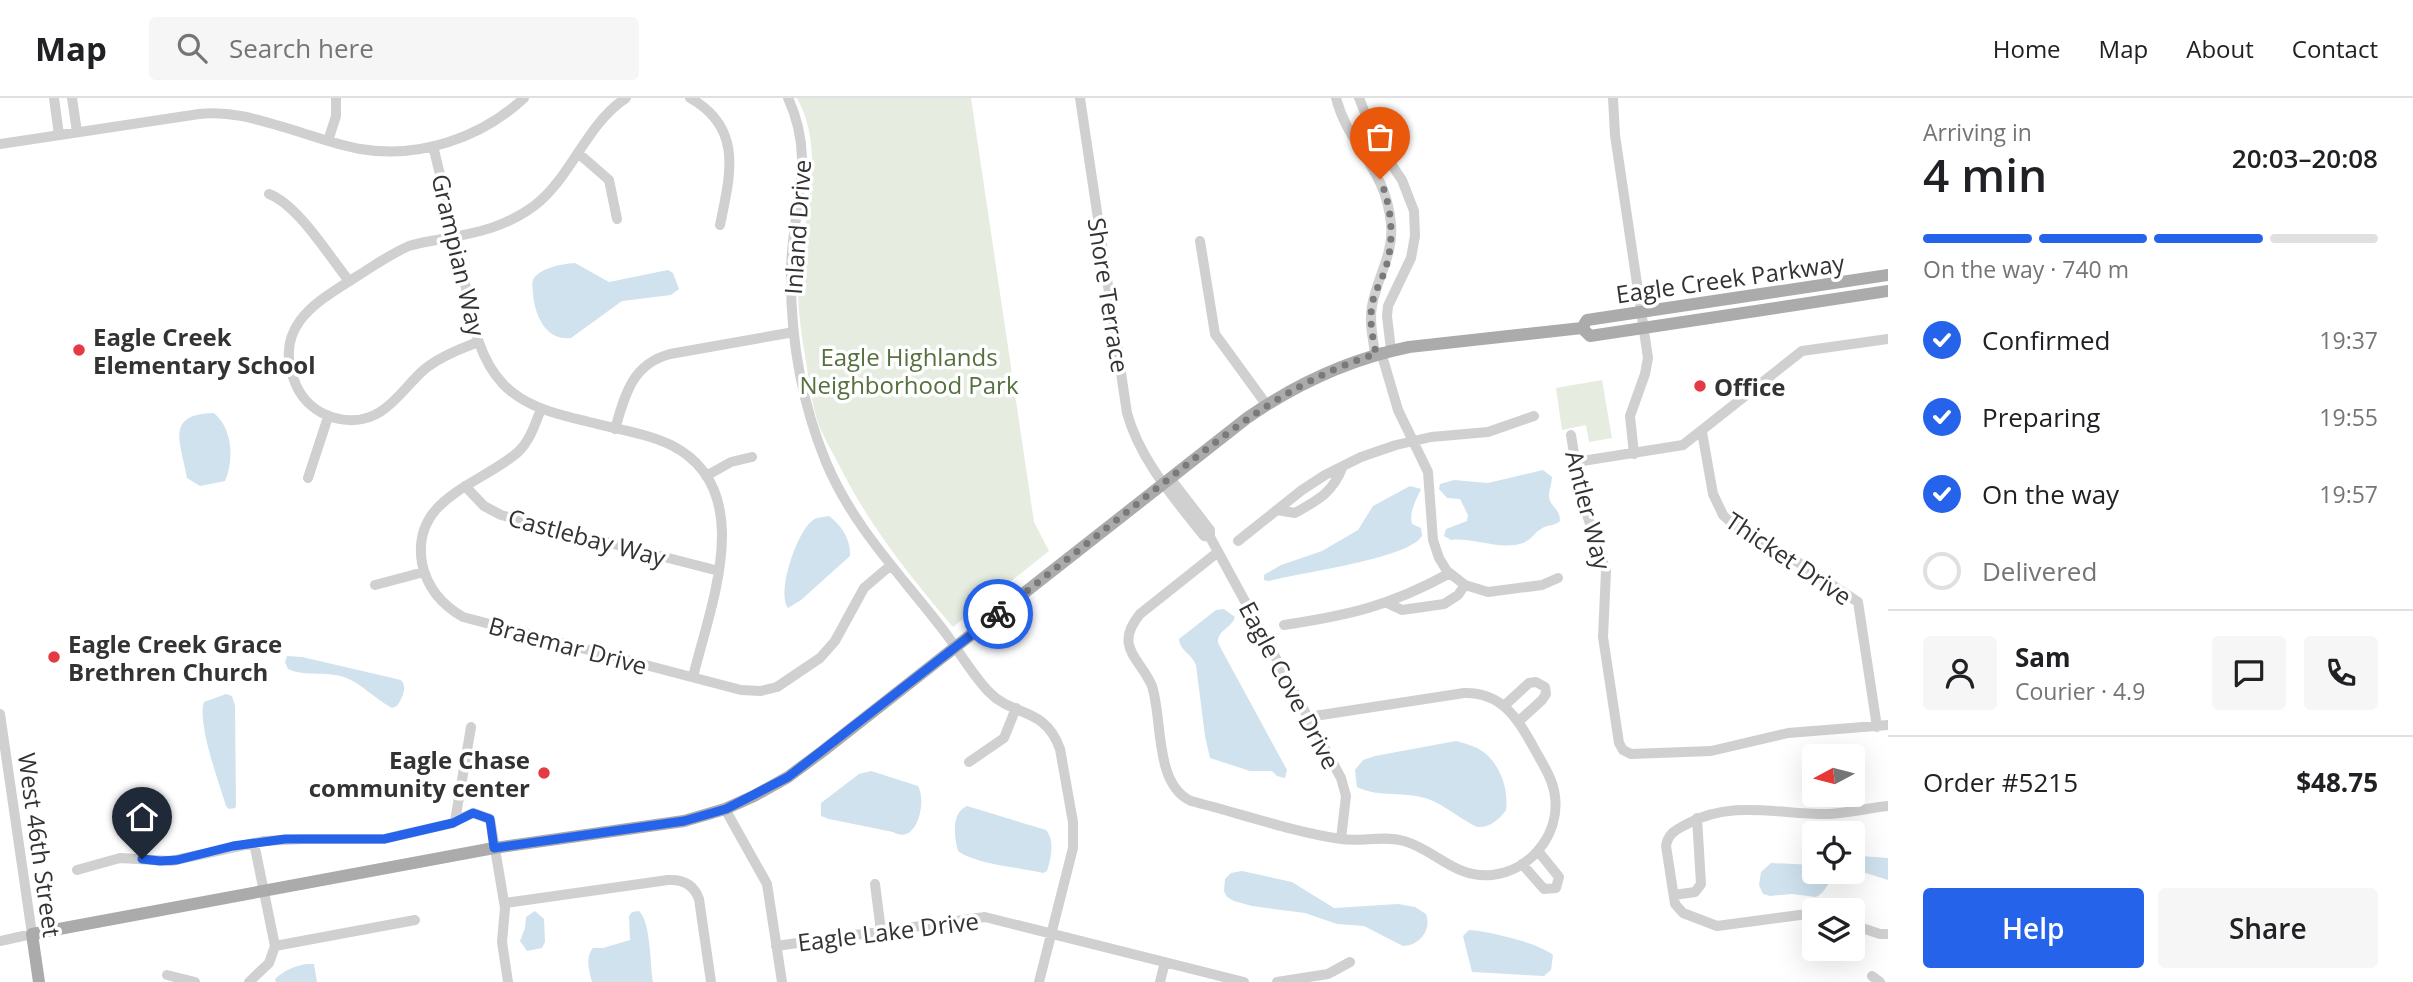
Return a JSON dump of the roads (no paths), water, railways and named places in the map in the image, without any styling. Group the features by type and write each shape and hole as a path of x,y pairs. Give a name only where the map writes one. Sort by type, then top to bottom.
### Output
{"main road":[{"name":"Eagle Creek Parkway","path":"1582,328 1587,320 1888,275"},
{"name":"Eagle Creek Parkway","path":"1582,328 1590,336 1888,291"},
{"name":"Eagle Creek Parkway","path":"32,934 494,848 672,823 726,809 803,767 1266,404 1325,373 1383,352 1582,328"},
{"name":"West 46th Street","path":"32,934 39,982"}],"street":[{"path":"54,98 60,135"},
{"path":"72,98 77,132"},
{"path":"328,141 336,116 336,98"},
{"path":"0,144 203,113 223,113 247,117 349,147 380,151 408,150 460,138 485,126 524,98"},
{"path":"478,342 432,364 378,413 351,421 328,416 309,404 297,388 292,373 291,341 307,310 408,247 492,229 528,211 555,187 610,111 626,98"},
{"path":"690,98 705,108 717,121 729,148 731,173 720,225"},
{"name":"Inland Drive","path":"788,98 799,126 803,162 791,271 794,332 805,400 827,464 856,520 988,691 1003,702 1036,717 1055,738 1060,749 1073,822 1073,848 1039,982"},
{"name":"Shore Terrace","path":"1080,98 1127,413 1137,443 1167,480"},
{"path":"1336,98 1348,130 1380,179 1389,207 1392,231 1390,248 1372,307 1371,321 1383,352 1391,389 1411,440 1428,472 1435,548 1440,562 1465,585 1479,590 1496,592 1542,585 1558,578"},
{"path":"1359,98 1377,143 1408,191 1414,215 1415,236 1411,258 1388,306 1383,352"},
{"path":"1613,98 1615,135 1648,358 1647,369 1630,420 1634,453"},
{"name":"Grampian Way","path":"433,146 478,342 502,383 523,400 541,409 671,445 690,459 706,476 716,494 722,514 723,542 719,571 692,677"},
{"path":"578,153 609,180 617,219"},
{"path":"269,194 292,209 349,282"},
{"path":"1200,241 1215,334 1266,404"},
{"path":"615,429 629,384 651,361 670,354 794,332"},
{"path":"1576,463 1678,446 1702,432 1802,351 1888,339"},
{"path":"375,585 424,572 422,544 428,521 445,499 519,451 530,436 541,409"},
{"path":"308,478 328,416"},
{"path":"1238,541 1308,486 1368,454 1411,440 1448,434 1488,432 1534,416"},
{"name":"Thicket Drive","path":"1702,432 1713,494 1724,515 1732,523 1787,555 1858,602 1877,727"},
{"name":"Antler Way","path":"1571,435 1581,497 1606,571 1603,637 1619,743 1623,750 1631,754 1711,751 1788,733 1877,727"},
{"path":"706,476 731,462 752,457"},
{"path":"1277,510 1295,513 1327,492 1337,482 1343,466"},
{"name":"Eagle Cove Drive","path":"1167,480 1203,536 1210,537 1344,787 1346,801 1340,839"},
{"name":"Castlebay Way","path":"464,486 484,506 501,515 719,571"},
{"path":"1218,552 1140,614 1131,627 1128,639 1135,662 1152,686 1166,770 1172,785 1181,796 1340,839 1404,840 1455,869 1474,875 1498,874 1522,864 1538,851 1551,828 1555,816 1555,795 1547,771 1519,721 1505,705 1485,695 1464,693 1308,717"},
{"name":"Braemar Drive","path":"424,572 438,597 449,608 467,618 749,691 765,691 784,684 828,650 858,595 891,565"},
{"path":"1284,625 1347,615 1387,603 1450,573"},
{"path":"1387,603 1401,610 1439,605 1454,599 1465,585"},
{"path":"1505,705 1529,683 1538,682 1545,687 1546,694 1542,700 1519,721"},
{"path":"970,762 1004,738 1016,708"},
{"name":"West 46th Street","path":"0,714 32,934"},
{"path":"1877,727 1888,725"},
{"path":"455,821 471,726"},
{"path":"1802,915 1717,926 1681,911 1675,904 1666,842 1673,832 1697,818 1721,811 1769,809 1828,814 1888,806"},
{"path":"726,809 765,878 782,982"},
{"path":"77,870 123,858 177,860 254,843 296,839 384,839 455,821 469,813 489,818 505,904 502,942 508,982"},
{"path":"1674,895 1695,892 1701,884 1697,818"},
{"path":"249,982 269,963 275,946 254,843"},
{"path":"1522,864 1544,889 1556,888 1559,877 1538,851"},
{"path":"505,904 672,879 684,881 693,888 699,899 711,982"},
{"path":"875,884 881,931"},
{"name":"Eagle Lake Drive","path":"776,946 980,917 993,918 1244,982"},
{"path":"275,946 415,920"},
{"path":"1865,929 1888,934"},
{"name":"Eagle Creek Parkway","path":"0,941 32,934"},
{"path":"1160,982 1165,962"},
{"path":"1277,982 1328,974 1350,962"},
{"path":"167,975 195,982"}],"water":[{"path":"575,263 609,282 668,270 673,273 679,289 671,295 622,301 571,338 562,338 549,331 539,318 534,302 533,282 538,274 548,269"},
{"path":"214,413 225,427 228,436 230,464 225,481 200,486 187,478 180,433 182,425 188,419"},
{"path":"1543,470 1552,477 1549,498 1559,514 1558,523 1543,527 1526,542 1514,545 1451,540 1444,536 1446,529 1467,521 1468,515 1460,499 1447,498 1439,489 1440,484 1454,480 1488,483"},
{"path":"1410,486 1421,489 1411,520 1412,524 1421,528 1422,536 1413,544 1396,552 1351,564 1264,580 1264,575 1281,565 1322,551 1358,530 1373,506"},
{"path":"829,516 844,533 850,556 801,600 788,608 785,600 786,576 795,549 813,520"},
{"path":"1224,609 1235,617 1220,635 1218,643 1287,770 1285,778 1272,771 1250,771 1210,758 1196,665 1179,639 1216,610"},
{"path":"287,656 302,657 401,680 404,693 397,706 392,708 344,677 301,673 288,669 285,662"},
{"path":"226,694 232,696 235,706 236,805 235,808 229,809 210,753 203,712 204,702"},
{"path":"1456,741 1482,751 1494,762 1502,778 1506,810 1490,825 1477,827 1428,799 1357,787 1355,770 1363,760"},
{"path":"871,771 918,786 920,811 914,828 908,833 901,835 821,816 821,803 859,774"},
{"path":"967,806 1046,830 1051,844 1047,871 1043,873 987,863 958,851 956,819"},
{"path":"1865,856 1888,858 1888,880 1865,873"},
{"path":"1771,863 1802,864 1802,884 1828,884 1816,897 1792,894 1770,896 1763,894 1759,885 1761,872"},
{"path":"1242,871 1292,882 1334,908 1398,904 1415,907 1426,914 1426,931 1415,943 1403,946 1364,926 1337,924 1305,913 1234,901 1227,897 1224,891 1225,879 1231,873"},
{"path":"535,911 544,919 545,942 542,948 527,951 520,941 526,917"},
{"path":"639,911 648,934 653,982 592,982 588,964 593,948 603,948 630,940 629,916 632,912"},
{"path":"1469,930 1513,938 1537,946 1553,955 1551,970 1544,976 1472,972 1463,936"},
{"path":"314,964 317,982 276,982 275,979 286,971"}],"place":[{"name":"Eagle Creek Elementary School","path":"79,350"},
{"name":"Office","path":"1700,386"},
{"name":"Eagle Creek Grace Brethren Church","path":"54,657"},
{"name":"Eagle Chase community center","path":"544,773"}],"park label":[{"name":"Eagle Highlands Neighborhood Park","path":"909,370"}]}
